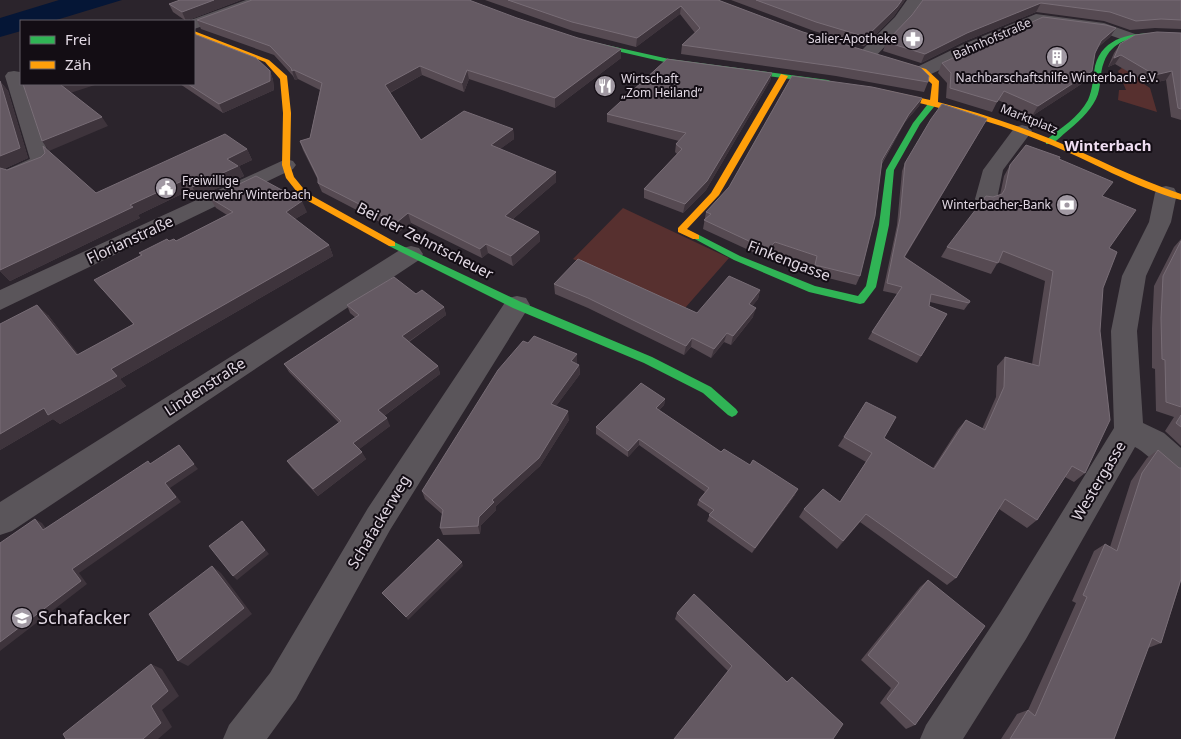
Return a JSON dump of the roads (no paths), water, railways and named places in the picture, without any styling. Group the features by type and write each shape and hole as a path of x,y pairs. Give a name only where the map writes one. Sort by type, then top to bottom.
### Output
{"street":[{"path":"195,24 260,0"},
{"path":"915,0 873,55 922,71 936,83 934,102"},
{"name":"Bahnhofstraße","path":"922,71 1036,19 1104,28 1129,37 1146,34 1181,36"},
{"path":"195,33 267,61 284,78 287,113 286,166"},
{"path":"1049,142 1082,115 1094,97 1096,78 1102,56 1112,46 1129,37"},
{"path":"573,38 669,61 842,84"},
{"path":"12,76 41,162 15,173"},
{"name":"Finkengasse","path":"784,76 714,195 681,230 737,258 813,289 860,300 871,287 884,225 890,170 917,123 934,102"},
{"name":"Marktplatz","path":"876,90 965,110 1022,131 1174,195"},
{"path":"986,199 994,170 1022,131"},
{"name":"Bei der Zehntscheuer","path":"286,166 290,178 304,194 411,254 517,305 648,360 706,390 732,412"},
{"name":"Florianstraße","path":"0,301 286,166"},
{"name":"Westergasse","path":"940,739 1012,626 1129,430 1124,331 1134,276 1170,228 1174,195"},
{"name":"Lindenstraße","path":"0,520 411,254"},
{"name":"Schafackerweg","path":"243,739 283,686 379,519 517,305"},
{"path":"1129,430 1153,442 1181,467"}],"water":[{"path":"59,0 122,0 56,20 20,20 20,31 0,37 0,18"}],"place":[{"name":"Salier-Apotheke","path":"913,39"},
{"name":"Nachbarschaftshilfe Winterbach e.V.","path":"1057,57"},
{"name":"Wirtschaft „Zom Heiland“","path":"605,86"},
{"name":"Freiwillige Feuerwehr Winterbach","path":"166,188"},
{"name":"Winterbacher-Bank","path":"1067,205"},
{"name":"Schafacker","path":"22,618"}],"district":[{"name":"Winterbach","path":"1108,146"}]}
